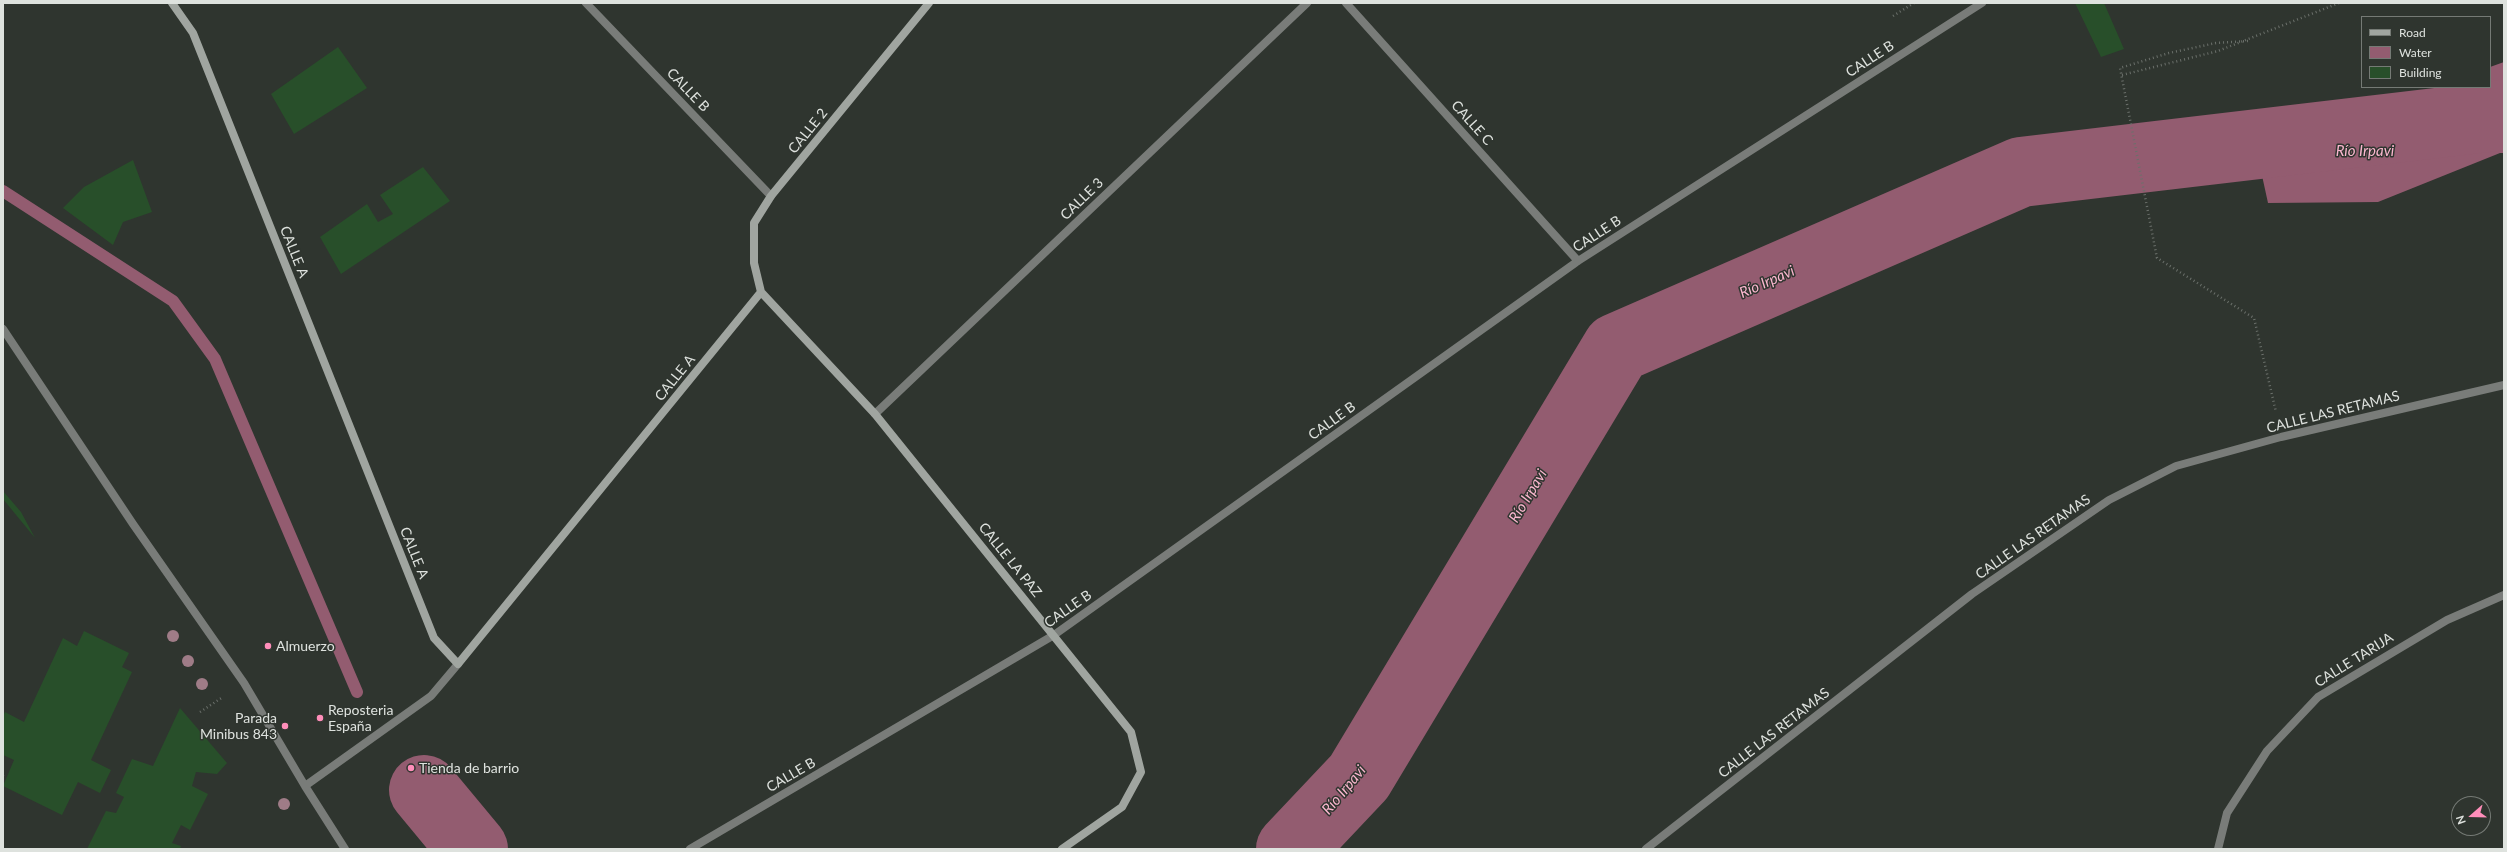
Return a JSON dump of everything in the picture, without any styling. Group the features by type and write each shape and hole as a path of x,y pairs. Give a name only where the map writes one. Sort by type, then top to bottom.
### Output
{"street":[{"name":"CALLE A","path":"172,3 193,33 434,638 458,664 761,292"},
{"name":"CALLE B","path":"586,3 771,196"},
{"name":"CALLE 2","path":"761,292 754,263 754,223 771,196 930,3"},
{"name":"CALLE 3","path":"875,414 1307,3"},
{"name":"CALLE C","path":"1346,3 1578,261"},
{"name":"CALLE B","path":"690,849 1054,635 1578,261 1982,3"},
{"name":"CALLE LA PAZ","path":"761,292 875,414 1132,732 1141,772 1122,807 1062,849"},
{"path":"3,329 133,524 244,683 304,786 345,849"},
{"name":"CALLE LAS RETAMAS","path":"1646,849 1972,594 2109,500 2176,466 2281,437 2504,385"},
{"name":"CALLE TARIJA","path":"2218,849 2227,813 2267,751 2318,697 2447,620 2504,594"},
{"path":"304,786 431,696 458,664"}],"path":[{"path":"1893,16 1914,3"},
{"path":"2122,75 2218,51 2248,41 2339,3"},
{"path":"2248,41 2216,43 2169,53 2120,68 2157,258 2254,318 2281,437"}],"water":[{"name":"Río Irpavi","path":"2504,62 2504,153 2500,153 2378,202 2268,203 2249,116 2436,88 2491,88 2491,67"}],"building":[{"path":"2075,3 2104,3 2124,49 2101,57"},
{"path":"338,47 367,88 294,134 271,94"},
{"path":"133,160 152,212 123,222 113,245 63,208 84,187"},
{"path":"423,167 450,201 341,274 320,237 367,204 378,222 393,214 380,195"},
{"path":"3,491 21,512 35,538 3,499"},
{"path":"84,631 129,653 122,667 132,672 91,760 111,770 100,793 78,782 62,815 3,786 14,760 3,755 3,716 5,712 24,722 63,638 77,646"},
{"path":"180,708 227,763 217,774 196,772 192,786 208,794 190,830 181,825 172,843 181,846 180,849 87,849 106,811 116,813 124,797 116,793 132,759 153,766"}],"waterway":[{"name":"Río Irpavi","path":"1291,849 1359,777 1617,348 2021,172 2504,115"},
{"path":"3,191 173,301 215,359 357,692"},
{"path":"424,790 473,849"}],"place":[{"name":"Almuerzo","path":"268,646"},
{"name":"Reposteria España","path":"320,718"},
{"name":"Parada Minibus 843","path":"285,726"},
{"name":"Tienda de barrio","path":"411,768"}]}
